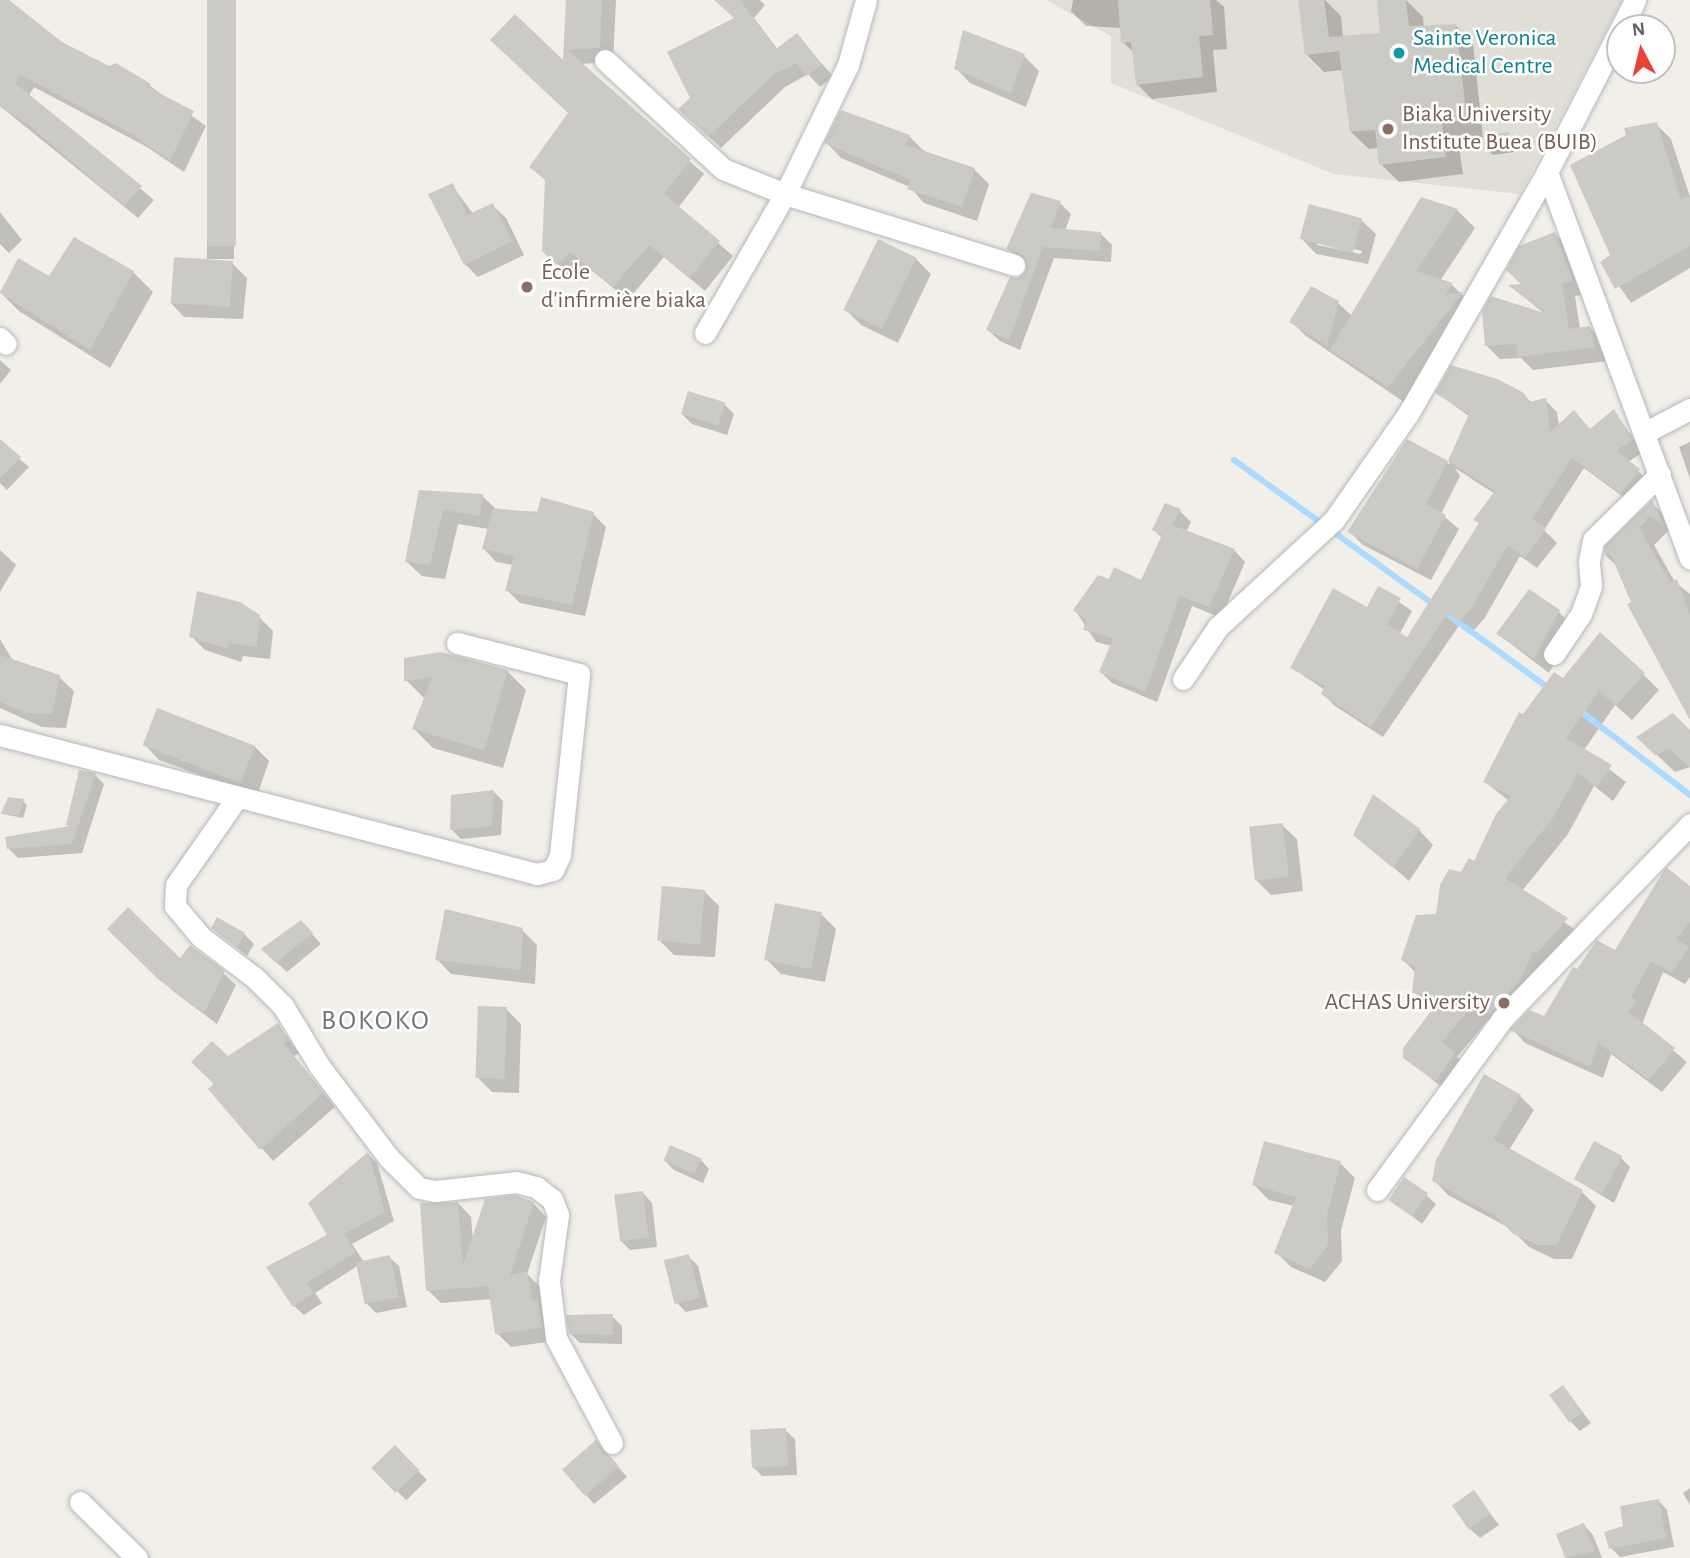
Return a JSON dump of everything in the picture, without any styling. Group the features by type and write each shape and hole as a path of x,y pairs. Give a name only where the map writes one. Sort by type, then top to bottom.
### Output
{"street":[{"path":"705,334 785,194 848,65 866,0"},
{"path":"1183,679 1218,627 1334,520 1408,414 1547,172 1606,58"},
{"path":"605,60 723,169 785,194 1014,265"},
{"path":"1547,172 1690,558"},
{"path":"1644,433 1690,409"},
{"path":"1554,654 1581,614 1591,586 1589,561 1593,540 1660,474"},
{"path":"0,735 236,799 537,874 553,870 560,855 579,674 457,643"},
{"path":"236,799 176,884 175,906 201,937 255,978 283,1006 320,1067 381,1148 419,1188 435,1191 516,1182 536,1187 552,1199 558,1215 549,1281 556,1338 612,1443"},
{"path":"1377,1190 1502,1019 1690,824"},
{"path":"80,1502 137,1558"}],"shaded area":[{"name":"Biaka University Institute Buea (BUIB)","path":"1046,0 1622,0 1615,14 1606,14 1606,30 1520,194 1334,174 1111,83 1111,36"}],"building":[{"path":"0,0 9,0 62,42 109,66 116,63 151,84 149,88 194,111 170,161 132,134 21,75 15,83 142,186 124,206 25,122 0,107"},
{"path":"207,0 236,0 236,246 207,246"},
{"path":"566,0 602,0 600,48 567,50 691,159 664,194 720,241 689,278 649,245 613,287 570,252 556,265 542,251 545,179 529,167 568,113 490,40 515,14 563,60"},
{"path":"714,0 740,0 776,49 797,33 822,64 807,76 796,63 773,75 708,137 678,109 690,98 667,52 734,18"},
{"path":"1118,0 1210,0 1213,35 1199,36 1203,77 1136,85 1131,42 1121,43"},
{"path":"1298,0 1324,0 1329,37 1380,33 1377,0 1406,0 1409,26 1456,24 1467,120 1442,123 1446,157 1379,165 1375,130 1350,132 1339,51 1305,55"},
{"path":"963,30 1025,54 1011,93 954,69"},
{"path":"841,110 910,135 906,145 975,168 962,207 907,189 910,180 824,143"},
{"path":"1657,122 1681,200 1690,195 1690,246 1615,289 1600,262 1610,255 1570,165 1626,135 1624,128"},
{"path":"1509,132 1511,148 1487,151 1485,135"},
{"path":"453,183 467,215 493,203 512,241 464,265 428,194"},
{"path":"1031,193 1061,201 1051,228 1101,232 1100,251 1043,247 1009,340 986,330 1010,277 1018,278 1026,270 1023,256 1006,249"},
{"path":"1421,197 1458,209 1416,271 1453,283 1445,295 1463,292 1388,387 1330,350"},
{"path":"1309,204 1362,218 1353,253 1300,239"},
{"path":"1555,232 1573,281 1562,283 1569,329 1590,326 1595,347 1518,357 1516,344 1485,346 1482,311 1491,296 1547,314 1508,285 1521,284 1506,270 1519,246"},
{"path":"74,237 134,271 90,350 0,293 18,258 49,276"},
{"path":"878,239 917,258 882,329 843,310"},
{"path":"174,257 233,261 230,307 171,303"},
{"path":"1311,286 1339,301 1327,346 1289,322"},
{"path":"1451,365 1497,379 1524,393 1529,402 1546,398 1550,432 1574,410 1590,429 1614,409 1632,440 1616,451 1640,469 1621,494 1572,458 1532,519 1546,529 1525,558 1508,545 1472,607 1460,622 1448,613 1371,727 1321,694 1325,686 1290,668 1333,588 1367,607 1378,586 1401,598 1387,625 1407,637 1479,523 1473,520 1495,491 1448,461 1469,414 1435,393"},
{"path":"688,391 725,402 718,425 681,414"},
{"path":"0,439 21,457 0,478"},
{"path":"1407,439 1448,461 1426,504 1446,515 1417,569 1347,532"},
{"path":"419,490 483,494 480,516 443,510 430,565 405,562"},
{"path":"541,497 594,512 572,605 505,591 514,556 482,549 493,508 537,513"},
{"path":"1652,500 1664,526 1650,516 1639,528 1670,582 1677,579 1690,616 1690,720 1627,604 1631,602 1610,553 1604,555 1605,546"},
{"path":"1165,503 1181,509 1172,525 1235,549 1209,607 1180,596 1145,692 1099,672 1113,638 1083,630 1086,620 1073,610 1098,575 1109,579 1114,567 1141,580 1162,535 1152,530"},
{"path":"1529,589 1560,610 1534,659 1496,634"},
{"path":"197,591 240,602 260,615 257,647 229,643 228,649 189,637"},
{"path":"1600,632 1645,673 1616,706 1599,691 1566,738 1612,765 1596,787 1578,773 1553,818 1505,878 1568,918 1537,953 1533,951 1520,981 1489,1014 1471,1007 1442,1042 1455,1053 1436,1082 1403,1058 1403,1048 1442,997 1412,993 1415,967 1401,960 1416,915 1436,914 1440,885 1449,869 1461,872 1469,858 1474,861 1496,814 1511,796 1483,782 1519,712 1523,714 1554,672 1563,678"},
{"path":"441,652 508,670 484,750 412,729 432,677 404,681 404,658"},
{"path":"0,655 60,675 52,714 26,713 0,702"},
{"path":"157,708 255,746 241,783 143,745"},
{"path":"1673,713 1690,730 1690,768 1670,749 1655,755 1636,737"},
{"path":"79,770 96,773 72,844 7,849 5,837 70,826 66,825"},
{"path":"494,790 492,826 450,830 451,795"},
{"path":"1373,794 1420,829 1393,868 1353,835"},
{"path":"8,797 24,799 19,815 1,814"},
{"path":"1283,823 1289,877 1255,880 1249,827"},
{"path":"1666,867 1690,886 1690,922 1676,939 1689,947 1672,973 1651,961 1631,998 1636,1000 1629,1012 1675,1048 1649,1080 1598,1043 1590,1067 1510,1030 1529,1010 1544,1016 1573,967 1577,969 1597,940 1615,950"},
{"path":"662,886 705,890 700,945 657,941"},
{"path":"775,903 822,912 811,969 764,960"},
{"path":"128,907 180,958 190,945 225,971 204,1013 158,979 107,929"},
{"path":"445,909 523,928 521,970 435,960"},
{"path":"217,917 245,933 237,948 211,928"},
{"path":"301,920 313,933 276,963 261,949"},
{"path":"478,1006 507,1007 504,1079 475,1078"},
{"path":"278,1023 288,1040 283,1043 323,1093 260,1150 208,1089 214,1084 191,1062 212,1041 228,1056"},
{"path":"1484,1074 1521,1095 1493,1139 1583,1190 1557,1245 1538,1245 1512,1233 1496,1216 1432,1181 1436,1160"},
{"path":"1264,1141 1341,1161 1327,1215 1328,1245 1310,1269 1274,1253 1296,1197 1252,1185"},
{"path":"1594,1141 1622,1156 1602,1194 1574,1179"},
{"path":"670,1145 701,1158 695,1174 663,1161"},
{"path":"368,1152 385,1212 344,1234 356,1252 307,1283 314,1293 293,1307 266,1267 327,1235 308,1203"},
{"path":"1404,1177 1428,1193 1412,1216 1388,1200"},
{"path":"643,1191 649,1238 620,1241 614,1195"},
{"path":"515,1195 534,1202 510,1275 527,1271 532,1300 538,1299 542,1328 495,1334 488,1286 426,1291 420,1203 458,1202 463,1265 485,1199"},
{"path":"689,1254 700,1298 675,1304 664,1260"},
{"path":"390,1255 399,1297 365,1304 356,1262"},
{"path":"613,1314 613,1335 569,1334 566,1315"},
{"path":"1563,1385 1583,1413 1569,1422 1549,1395"},
{"path":"786,1428 788,1466 752,1468 750,1430"},
{"path":"596,1440 619,1466 585,1496 562,1470"},
{"path":"395,1445 419,1470 396,1493 371,1468"},
{"path":"1474,1490 1491,1514 1469,1529 1452,1505"},
{"path":"1659,1499 1666,1538 1609,1549 1604,1532 1623,1526 1620,1506"},
{"path":"1584,1523 1595,1551 1565,1558 1556,1534"}],"waterway":[{"path":"1234,460 1434,605"},
{"path":"1443,611 1550,689"},
{"path":"1579,710 1690,795"}],"place":[{"name":"Sainte Veronica Medical Centre","path":"1399,53"},
{"name":"Biaka University Institute Buea (BUIB)","path":"1388,129"},
{"name":"École d'infirmière biaka","path":"527,287"},
{"name":"ACHAS University","path":"1504,1003"}],"district":[{"name":"BOKOKO","path":"376,1021"}]}
